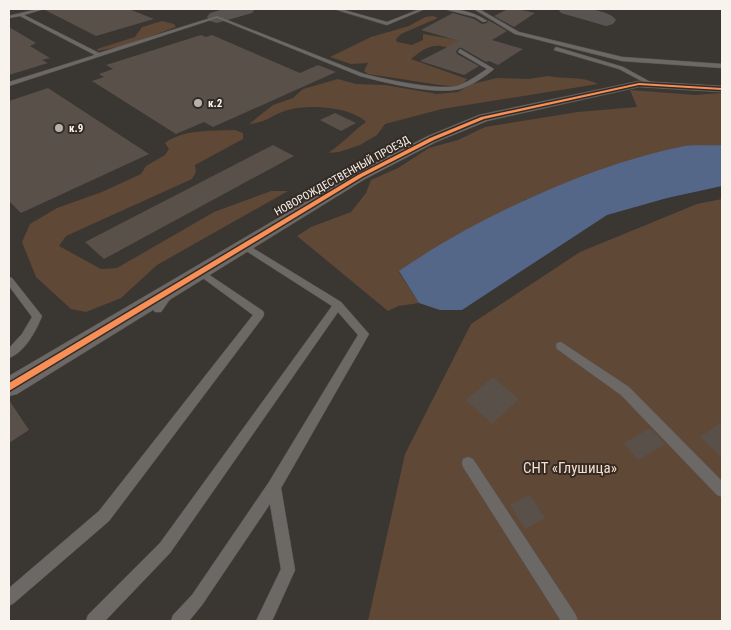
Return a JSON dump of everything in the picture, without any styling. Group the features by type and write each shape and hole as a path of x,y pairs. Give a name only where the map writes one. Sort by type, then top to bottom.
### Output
{"street":[{"name":"НОВОРОЖДЕСТВЕННЫЙ ПРОЕЗД","path":"9,386 360,176 432,140 483,118 639,84 722,89"}],"lane":[{"path":"9,17 42,9"},
{"path":"336,9 386,24 423,9"},
{"path":"446,9 476,16 512,36 621,68 653,85"},
{"path":"476,9 518,33 622,59 722,66"},
{"path":"20,14 99,55"},
{"path":"9,84 218,18 362,75 415,85 461,87 491,68 460,51"},
{"path":"179,621 197,600 274,487 364,334 338,305 243,245"},
{"path":"9,598 104,516 259,314 199,271"},
{"path":"9,280 37,316 32,329 21,344 9,354"},
{"path":"158,309 174,286"},
{"path":"94,621 165,548 338,305"},
{"path":"561,346 625,392 722,490"},
{"path":"468,463 570,621"},
{"path":"264,621 288,570 274,487"}],"green space":[{"path":"433,16 438,18 401,34 396,39 397,42 412,45 423,40 423,34 463,41 462,47 433,46 411,59 467,79 461,87 368,74 364,71 368,63 351,64 330,57 371,37 409,26 425,17"},
{"path":"162,21 174,24 176,27 127,45 98,51 97,49 135,37 142,27"},
{"path":"548,76 580,79 598,84 442,109 385,124 377,135 360,145 339,152 328,153 366,122 350,113 329,108 297,108 260,122 249,124 273,105 293,98 303,89 338,79 356,84 385,85 437,94 458,92 472,84 497,78 528,79"},
{"path":"630,90 695,95 722,93 722,145 682,147 612,166 525,200 399,272 419,303 398,306 388,311 297,236 311,227 351,212 366,193 371,180 398,168 429,148 458,140 485,127 578,112 637,107"},
{"path":"235,130 243,133 243,139 195,165 196,172 192,179 66,236 59,246 101,269 117,268 214,212 271,191 288,191 157,265 121,298 86,312 71,309 36,277 22,242 30,224 57,208 102,192 141,174 146,166 165,155 169,149 165,143 172,138 189,133"},
{"name":"СНТ «Глушица»","path":"722,199 722,621 368,621 405,454 471,324 580,252 697,204"}],"water":[{"path":"722,145 722,186 667,198 607,215 462,310 440,310 419,303 399,271 429,251 497,213 571,181 608,167 680,147"}],"building":[{"path":"46,9 129,9 154,19 96,36"},
{"path":"508,9 535,13 514,27 494,16"},
{"path":"453,13 474,19 482,24 487,23 488,20 507,31 492,40 523,49 498,65 489,61 486,62 460,47 456,51 457,54 479,66 464,75 420,61 459,41 421,30"},
{"path":"9,27 36,43 30,46 50,58 42,60 48,63 9,75"},
{"name":"к.2","path":"201,35 206,37 212,35 300,73 318,65 336,72 213,127 204,122 176,134 92,81 104,77 99,74 113,69 106,65"},
{"name":"к.9","path":"48,88 149,154 21,213 9,201 9,101"},
{"path":"335,113 356,123 341,131 320,120"},
{"path":"273,145 294,156 104,259 85,242"},
{"path":"493,377 519,399 492,424 466,400"},
{"path":"9,400 29,430 9,443"},
{"path":"722,421 722,458 700,437"},
{"path":"650,428 665,444 638,460 624,443"},
{"path":"530,495 545,518 525,529 510,505"}],"taxiway":[{"path":"217,17 245,9"},
{"path":"568,9 606,20"}],"cycle path":[{"path":"9,387 360,176 432,139 483,118 639,84 722,89"}],"place":[{"name":"к.2","path":"198,103"},
{"name":"к.9","path":"59,128"}]}
